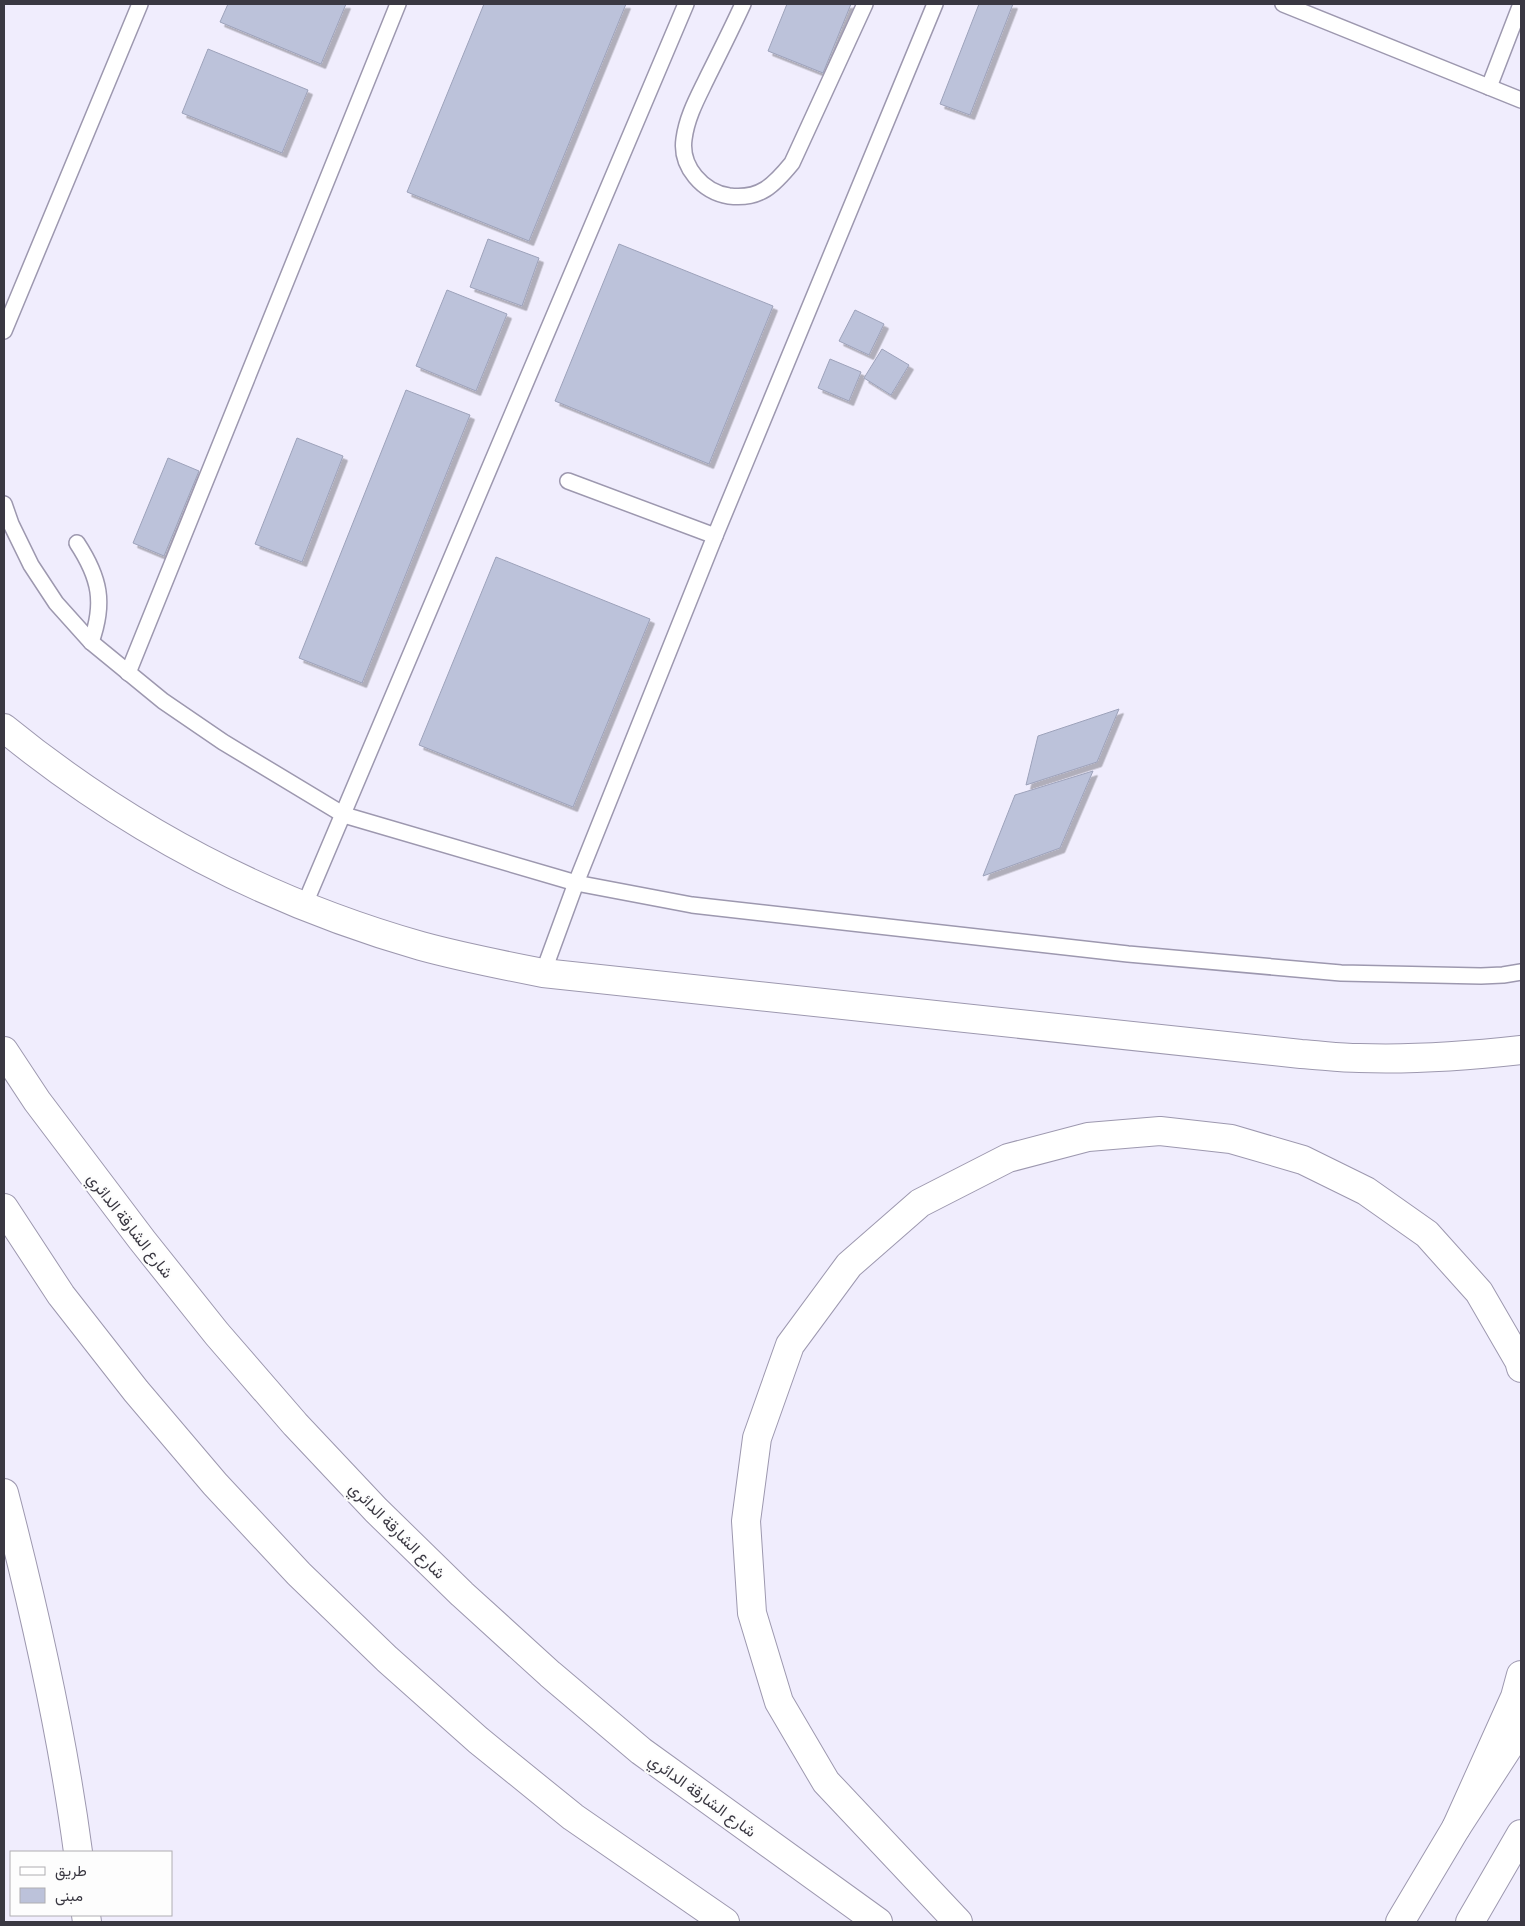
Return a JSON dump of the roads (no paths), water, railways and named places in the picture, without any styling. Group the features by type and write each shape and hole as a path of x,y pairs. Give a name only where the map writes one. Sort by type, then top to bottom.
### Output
{"main road":[{"path":"4,728 41,758 85,789 159,837 214,866 304,906 363,928 422,946 543,973 1358,1058 1452,1057 1521,1050"},
{"name":"شارع الشارقة الدائري","path":"4,1051 42,1109 216,1334 295,1424 376,1510 462,1594 542,1668 641,1751 878,1922"},
{"path":"958,1922 826,1782 779,1702 752,1613 746,1521 756,1438 790,1345 849,1265 920,1203 1008,1158 1088,1137 1160,1132 1231,1139 1303,1160 1366,1191 1427,1234 1479,1292 1519,1361 1521,1368"},
{"path":"4,1208 62,1295 136,1391 215,1484 299,1574 387,1659 478,1740 573,1817 725,1922"},
{"path":"4,1494 29,1588 54,1703 78,1851"},
{"path":"1456,1828 1515,1697 1521,1675"},
{"path":"1400,1922 1456,1828 1521,1728"},
{"path":"1470,1922 1521,1834"}],"lane":[{"path":"4,331 140,4"},
{"path":"128,672 398,4"},
{"path":"304,906 686,4"},
{"path":"743,4 688,119 683,142 686,162 699,181 717,194 739,197 760,193 778,181 792,163 864,4"},
{"path":"543,973 576,883 715,536 935,4"},
{"path":"1284,4 1521,100"},
{"path":"1489,87 1521,4"},
{"path":"568,481 715,536"},
{"path":"4,504 11,524 31,565 56,603 91,642 163,701 224,742 344,815 576,883 692,905 1128,954 1341,973 1481,976 1521,972"},
{"path":"77,543 94,574 98,591 99,609 91,642"}]}
